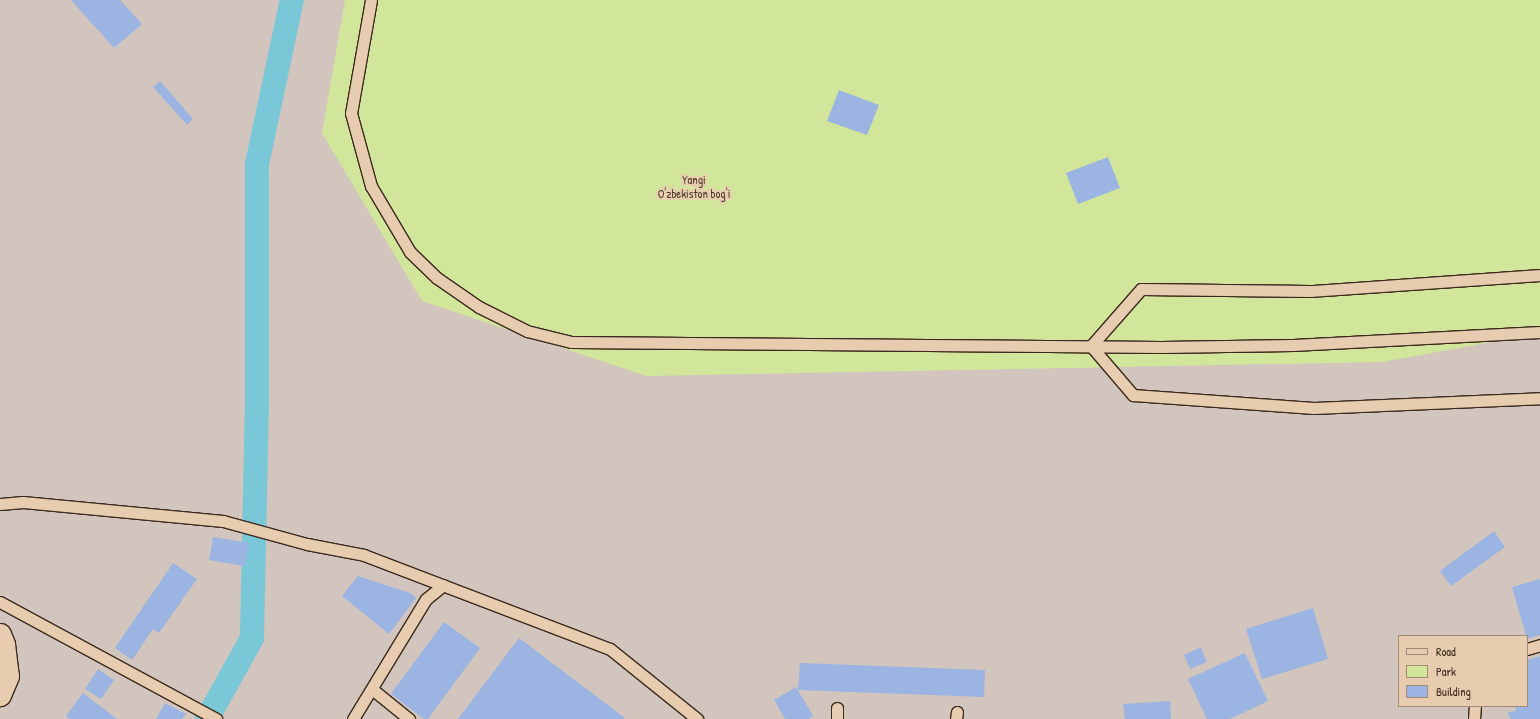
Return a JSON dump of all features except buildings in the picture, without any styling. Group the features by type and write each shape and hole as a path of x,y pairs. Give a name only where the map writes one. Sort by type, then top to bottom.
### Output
{"street":[{"path":"0,634 4,644 8,676 0,696"}],"lane":[{"path":"371,0 351,113 371,186 410,252 437,278 478,307 528,331 570,342 1091,346 1293,345 1540,332"},
{"path":"1091,346 1141,289 1310,291 1540,275"},
{"path":"1091,346 1133,395 1314,408 1540,398"},
{"path":"0,504 23,502 223,521 307,544 364,555 610,649 697,719"},
{"path":"353,719 426,599 443,585"},
{"path":"0,602 182,699 216,719"},
{"path":"1528,649 1540,645"},
{"path":"372,689 409,719"},
{"path":"1474,707 1474,719"}],"green space":[{"name":"Yangi O'zbekiston bog'i","path":"345,0 1540,0 1540,333 1383,362 646,376 422,301 322,133"}],"waterway":[{"path":"207,719 252,638 257,408 257,164 292,0"}]}
